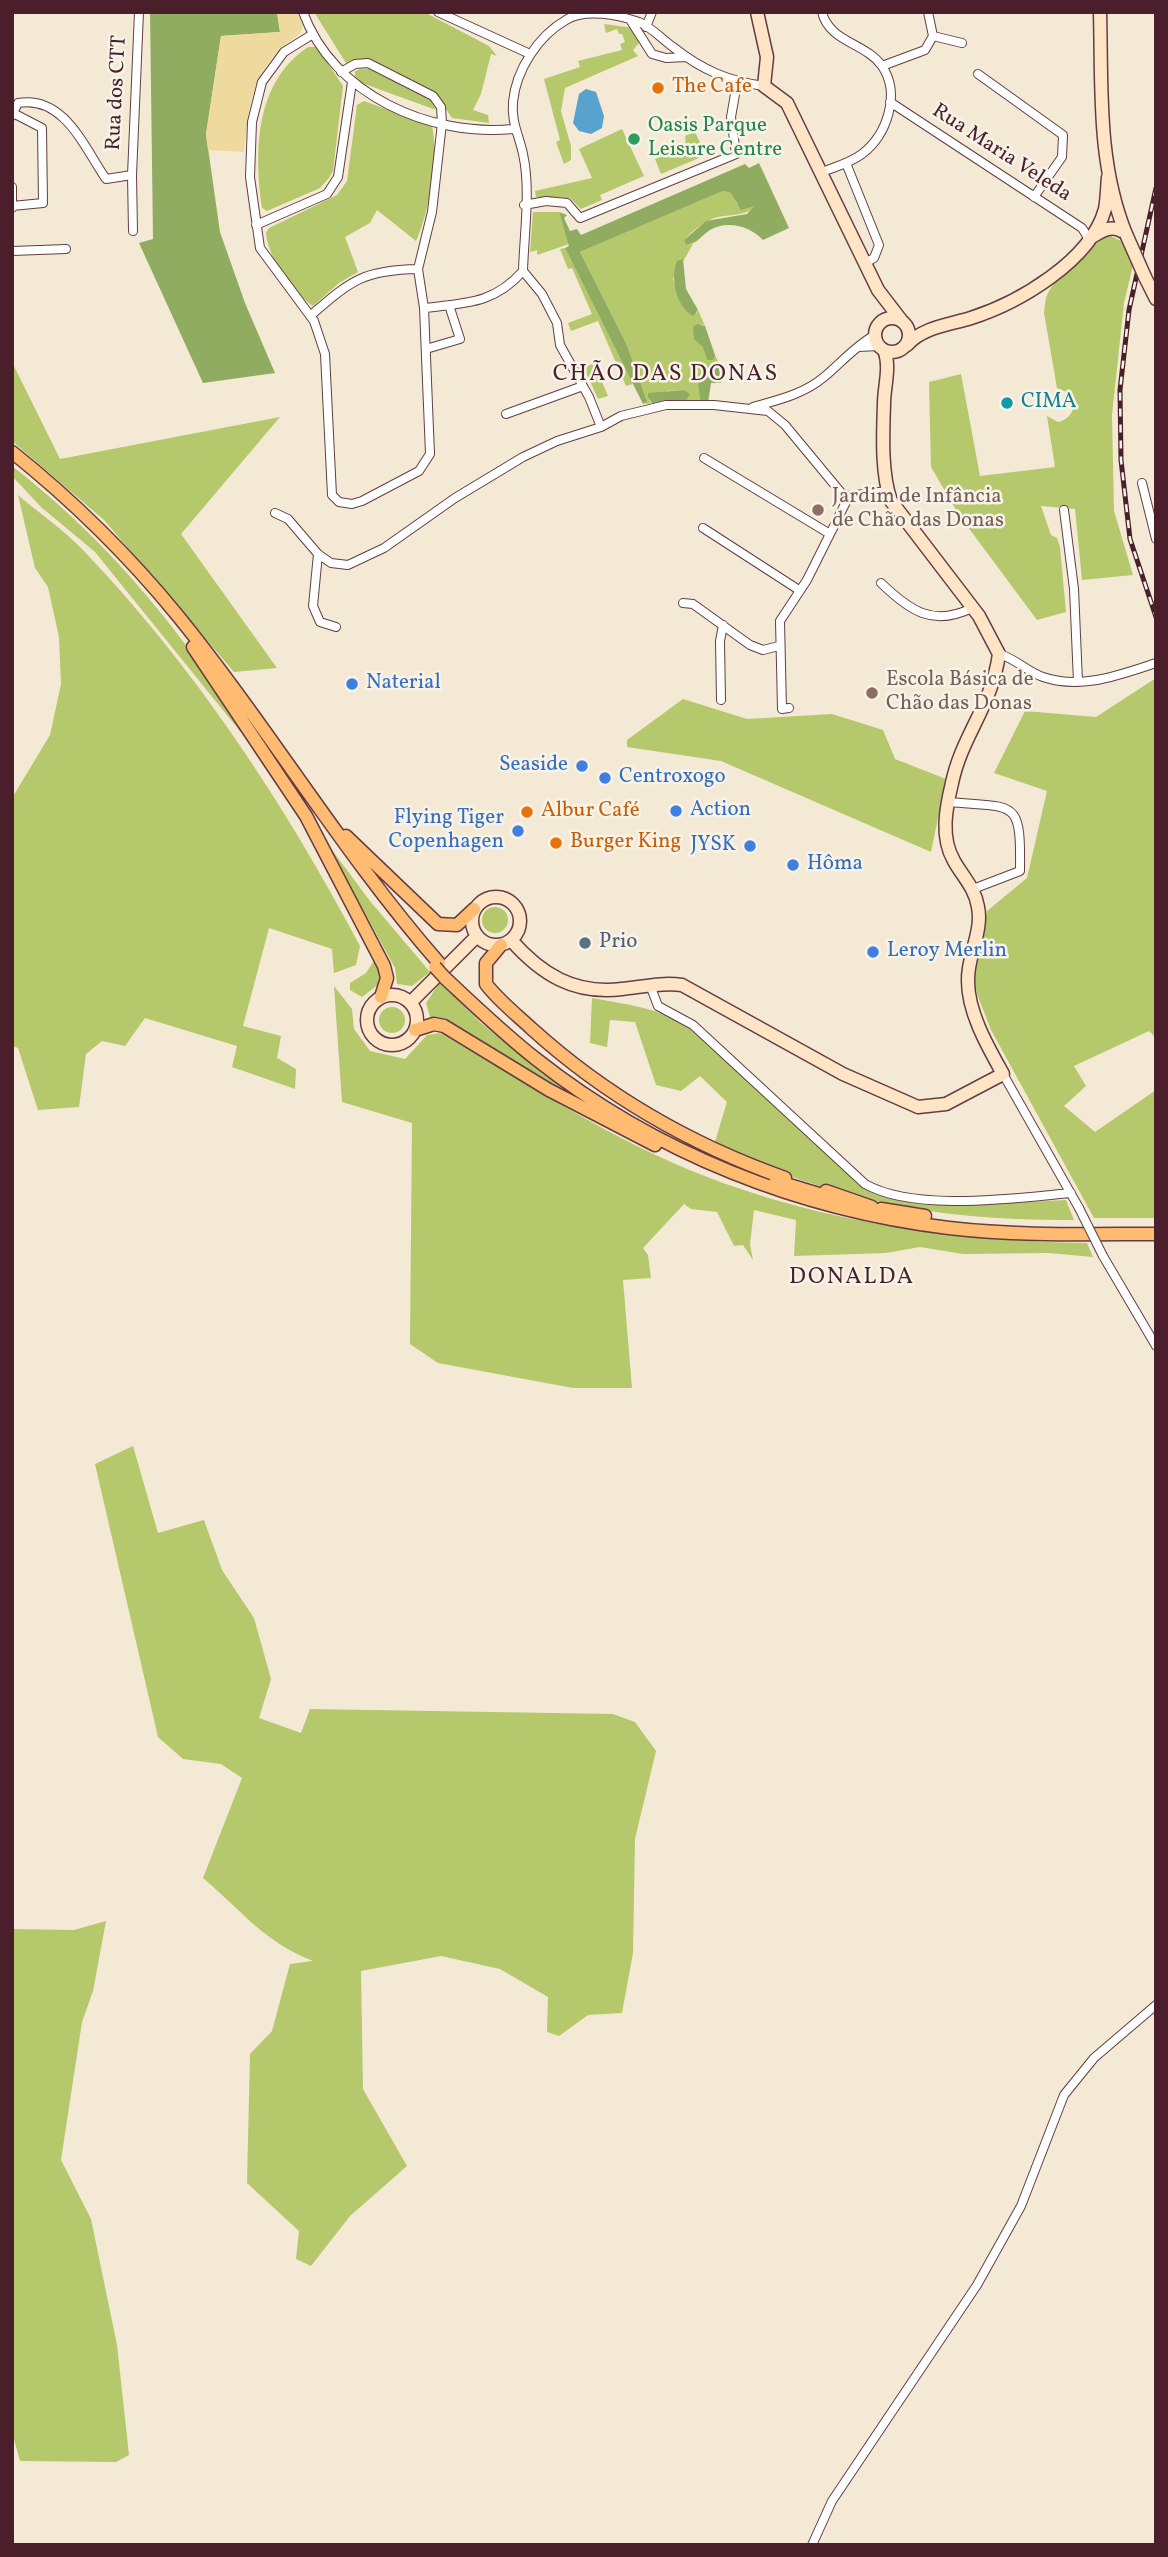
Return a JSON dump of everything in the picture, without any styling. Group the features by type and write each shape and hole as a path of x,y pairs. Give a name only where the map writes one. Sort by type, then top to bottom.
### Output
{"main road":[{"path":"12,452 64,496 143,577 259,714 323,805 360,851 438,924 457,925 474,909"},
{"path":"174,614 357,864 437,965 536,1060 606,1108 654,1136 725,1170 806,1199 900,1221"},
{"path":"174,614 306,816 331,861 384,966 387,978 381,997"},
{"path":"506,942 486,963 486,984 575,1065 692,1140 750,1165 872,1207"},
{"path":"447,976 550,1063 639,1121 684,1145 755,1174 872,1207 995,1224 1156,1226"},
{"path":"415,1030 435,1024 444,1026 592,1114 705,1167 801,1202 900,1221 989,1232 1156,1234"}],"street":[{"name":"Rua dos CTT","path":"133,231 132,175 139,12"},
{"path":"303,12 313,34 341,72 352,82 383,100 467,131 513,129"},
{"path":"438,12 530,54"},
{"path":"646,27 652,12"},
{"path":"757,12 767,57 764,86"},
{"path":"822,12 833,32 872,56 882,66 889,83 890,102 888,115 873,144 846,163 822,172"},
{"path":"882,66 925,50 933,36 928,12"},
{"path":"1100,12 1108,177 1113,217 1101,231"},
{"path":"601,427 561,345 557,323 542,294 523,271 523,153 513,129 513,101 530,54 567,18 594,14 628,19 646,27 712,74 737,83 764,86 787,103 878,290 909,332 886,384"},
{"path":"628,19 635,24 653,54 666,58 686,57"},
{"path":"313,34 284,52 262,82 252,122 250,177 260,248 310,316 325,354 332,495 340,502 352,504 419,471 430,454 424,308 418,269 432,212 442,123 441,107 433,96 418,87 368,63 355,64 341,72"},
{"path":"933,36 962,43"},
{"path":"978,74 1063,135 1062,157 1034,197"},
{"path":"256,225 327,194 338,177 352,82"},
{"path":"524,205 546,201 567,203 580,218 736,154 731,117 737,83"},
{"path":"12,187 13,207 43,203 42,128 13,115 19,103 32,101 60,111 106,179 132,175"},
{"name":"Rua Maria Veleda","path":"890,102 1082,228 1089,239"},
{"path":"846,163 879,245 874,258 865,263"},
{"path":"1110,208 1151,279 1155,295"},
{"path":"879,339 895,352 923,332 1003,308 1024,297 1058,271 1089,239 1110,208"},
{"path":"1089,239 1110,227 1126,234"},
{"path":"12,251 66,249"},
{"path":"310,316 359,277 386,270 418,269"},
{"path":"424,308 485,300 508,288 523,271"},
{"path":"878,290 879,339 887,358 887,491 891,501 972,608 999,654 989,698 957,766 949,802 946,842 953,860 973,889 979,909 967,980 972,1005 1003,1074 1156,1346"},
{"path":"426,349 460,339 449,305"},
{"path":"751,408 797,393 822,378 852,350 879,339 888,319 948,324"},
{"path":"506,414 583,386"},
{"path":"275,513 288,519 318,554 331,563 348,565 384,548 455,498 523,457 601,427 621,416 666,405 714,404 768,411 785,425 843,495 887,491"},
{"path":"704,458 830,534"},
{"path":"1142,484 1156,539"},
{"path":"789,708 782,709 780,621 849,496"},
{"path":"1065,510 1074,589 1078,682"},
{"path":"703,528 799,590"},
{"path":"318,554 313,606 320,622 336,627"},
{"path":"881,583 905,606 936,618 958,615 972,608"},
{"path":"683,603 694,604 750,645 763,649 779,646"},
{"path":"721,700 720,641 723,625"},
{"path":"999,654 1011,657 1039,676 1078,682 1101,680 1156,663"},
{"path":"949,802 1007,808 1015,815 1021,827 1020,871 973,889"},
{"path":"506,942 521,922 512,902 505,898 489,897 474,909 471,923 477,936 488,944 506,942 539,970 570,984 602,990 670,983 691,989 843,1074 918,1107 946,1104 1003,1074"},
{"path":"410,1003 477,936"},
{"path":"650,985 658,1006 693,1025 865,1184 878,1191 908,1198 934,1199 1071,1193"},
{"path":"397,995 410,1003 417,1016 415,1030 399,1044 391,1046 371,1035 366,1019 371,1006 381,997 397,995"},
{"path":"812,2545 832,2501 977,2285 1021,2206 1064,2095 1094,2058 1156,2006"}],"green space":[{"path":"150,12 277,12 280,32 221,36 206,134 220,232 245,303 275,373 203,383 139,243 153,239"},
{"path":"314,12 424,12 489,46 497,56 491,54 481,94 473,110 488,115 489,123 452,118 435,93 373,62 365,59 346,63"},
{"path":"604,24 634,28 639,43 633,50 638,56 565,88 561,111 571,146 571,160 564,164 556,142 560,140 544,79 580,67 578,61 622,50 620,44 625,42 622,34 619,34 617,29 606,33"},
{"path":"308,47 317,47 343,86 333,171 320,188 267,211 262,208 258,164 262,119 277,79 290,62"},
{"path":"369,69 429,98 436,110 362,83 355,76 355,71"},
{"path":"364,101 432,126 432,184 425,216 416,241 377,210 370,223 345,237 358,272 339,283 313,306 283,274 271,252 266,233 269,228 337,195 347,181 357,105"},
{"path":"622,129 644,176 600,195 602,200 581,209 570,198 536,197 535,191 592,178 579,149"},
{"path":"695,132 706,155 661,174 655,159 686,146 685,136"},
{"path":"759,163 789,228 763,240 745,228 724,225 686,245 684,240 706,221 747,214 754,206 741,210 731,193 723,191 580,252 626,343 647,402 643,404 565,248 569,246 559,212 567,215 564,218 570,231 577,229 581,235 745,164 749,168"},
{"path":"723,191 732,193 737,204 754,206 741,214 712,219 690,234 684,240 686,245 693,244 673,279 681,301 697,313 698,310 705,326 702,324 707,360 715,355 718,361 704,367 698,384 700,401 683,401 684,390 667,391 649,400 652,403 646,404 626,343 580,252"},
{"path":"533,212 559,212 569,244 537,255 537,250 530,252"},
{"path":"1111,236 1125,243 1134,261 1124,303 1112,415 1114,511 1133,575 1082,580 1075,509 1041,506 1051,535 1057,538 1060,547 1066,612 1037,620 959,515 931,467 929,382 961,374 980,476 1055,467 1047,416 1058,422 1065,419 1072,412 1075,401 1069,393 1057,388 1044,313 1046,299 1053,285 1068,268 1097,243"},
{"path":"565,248 633,384 626,386 598,321 571,331 568,323 592,314 572,268 568,269 560,249"},
{"path":"683,259 686,289 698,310 693,316 682,306 676,292 675,268 677,261"},
{"path":"697,324 705,326 715,355 713,360 707,360 703,347 694,339 693,327"},
{"path":"718,361 721,383 711,383 708,403 700,401 698,384 704,367"},
{"path":"12,362 60,459 280,417 181,534 277,668 234,672 104,520 12,441"},
{"path":"594,363 608,396 598,399 584,368"},
{"path":"684,390 690,394 686,401 652,403 648,397 648,393"},
{"path":"12,466 84,529 149,598 195,659 243,735 95,552 41,507 12,476"},
{"path":"18,495 83,550 124,594 200,689 269,789 360,946 356,965 334,973 332,949 269,928 243,1026 281,1036 277,1058 296,1069 295,1089 232,1067 237,1046 145,1018 125,1046 102,1041 86,1054 79,1107 38,1110 18,1048 12,1046 12,798 50,735 61,684 59,637 48,587 35,568"},
{"path":"1156,678 1156,1038 1149,1031 1074,1066 1086,1086 1064,1106 1095,1132 1156,1090 1156,1218 1094,1218 991,1030 977,994 974,975 987,911 1027,878 1047,791 994,773 1025,711 1096,717"},
{"path":"683,699 747,719 832,714 883,730 895,759 946,779 931,852 721,761 627,747 627,740"},
{"path":"326,842 370,901 430,972 412,986 397,984 395,968"},
{"path":"495,907 504,911 508,920 504,929 495,933 486,929 482,920 486,911"},
{"path":"375,959 382,977 379,984 362,997 350,990 350,983 366,973"},
{"path":"440,982 482,1024 578,1099 453,1024 430,1017 426,1003"},
{"path":"334,986 352,1009 354,1029 370,1051 405,1059 427,1035 440,1033 634,1145 748,1192 795,1206 891,1226 988,1238 1087,1243 1093,1257 1049,1253 963,1254 920,1247 886,1253 794,1256 796,1220 754,1210 750,1244 753,1260 743,1245 734,1246 717,1212 691,1209 684,1204 643,1248 648,1255 651,1278 623,1280 632,1388 573,1388 438,1363 410,1344 412,1123 342,1102"},
{"path":"592,998 660,1013 698,1031 858,1184 872,1193 895,1200 942,1204 1066,1200 1074,1220 978,1217 889,1204 803,1180 714,1145 727,1102 700,1076 681,1091 656,1085 635,1022 610,1020 607,1047 590,1043"},
{"path":"392,1007 401,1011 405,1020 401,1029 392,1033 383,1029 379,1020 383,1011"},
{"path":"133,1446 158,1533 204,1520 222,1570 254,1618 271,1679 259,1718 301,1733 310,1709 613,1714 635,1722 656,1751 635,1839 633,1953 622,2013 588,2015 559,2036 547,2032 548,1997 500,1969 441,1956 361,1971 363,2089 407,2166 350,2216 311,2266 296,2259 299,2231 247,2183 250,2054 272,2031 290,1964 313,1961 280,1945 203,1878 242,1778 221,1764 183,1759 158,1737 95,1464"},
{"path":"106,1921 93,1991 82,2022 61,2160 91,2219 117,2345 129,2455 116,2462 20,2461 12,2432 12,1929 74,1930"}],"sand":[{"path":"277,12 297,12 303,25 300,34 272,58 256,85 248,116 244,152 208,150 206,135 221,36 280,32"}],"water":[{"path":"586,89 596,92 604,116 602,128 591,134 579,131 573,123 579,94"}],"railway":[{"path":"1156,188 1129,310 1120,390 1121,460 1130,539 1156,617"}],"place":[{"name":"The Cafe","path":"658,88"},
{"name":"Oasis Parque Leisure Centre","path":"634,139"},
{"name":"CIMA","path":"1007,403"},
{"name":"Jardim de Infância de Chão das Donas","path":"818,510"},
{"name":"Naterial","path":"352,684"},
{"name":"Escola Básica de Chão das Donas","path":"872,693"},
{"name":"Seaside","path":"582,766"},
{"name":"Centroxogo","path":"605,778"},
{"name":"Action","path":"676,811"},
{"name":"Albur Café","path":"527,812"},
{"name":"Flying Tiger Copenhagen","path":"518,831"},
{"name":"Burger King","path":"556,843"},
{"name":"JYSK","path":"750,846"},
{"name":"Hôma","path":"793,865"},
{"name":"Prio","path":"585,943"},
{"name":"Leroy Merlin","path":"873,952"}],"district":[{"name":"CHÃO DAS DONAS","path":"666,376"},
{"name":"DONALDA","path":"852,1279"}]}
